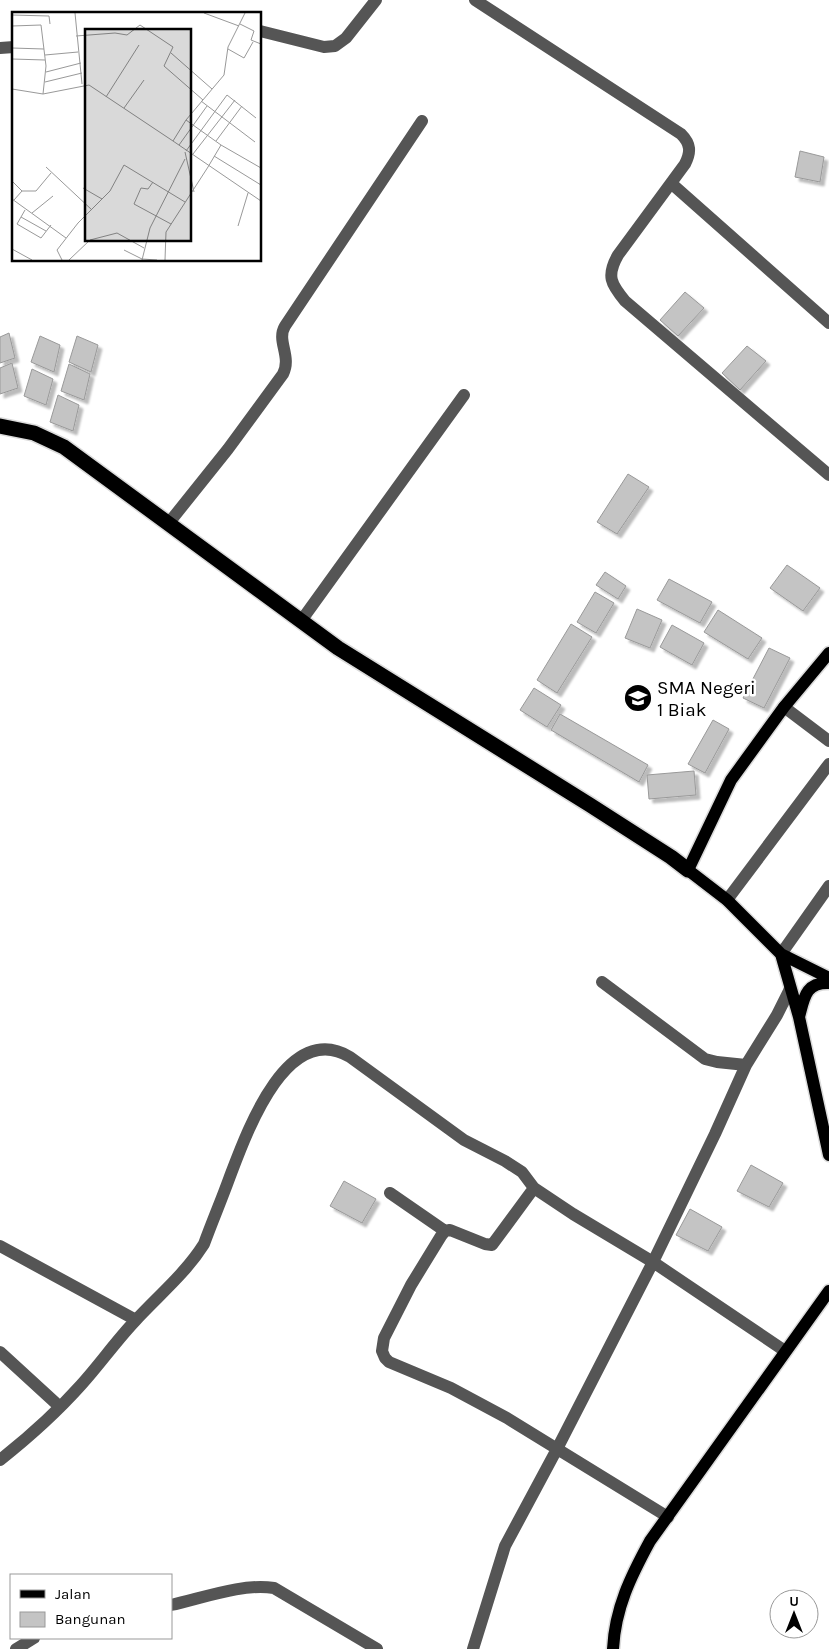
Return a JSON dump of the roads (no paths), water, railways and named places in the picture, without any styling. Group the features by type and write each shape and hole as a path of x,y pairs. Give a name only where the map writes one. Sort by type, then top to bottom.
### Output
{"highway":[{"path":"0,426 34,433 64,447 338,648 606,815 688,870"}],"main road":[{"path":"829,653 784,707 731,780 688,870 727,900 781,954 829,978"},
{"path":"781,954 799,1018 829,1155"},
{"path":"799,1018 806,992 814,985 829,983"},
{"path":"613,1649 617,1614 621,1599 650,1541 829,1291"}],"street":[{"path":"261,31 330,48 341,43 346,38 376,0"},
{"path":"475,0 681,134 689,144 688,156 672,184 612,265 611,273 614,286 625,301 829,475"},
{"path":"168,524 228,449 283,374 287,362 282,330 422,121"},
{"path":"672,184 829,323"},
{"path":"301,621 464,395"},
{"path":"784,707 829,741"},
{"path":"727,900 829,764"},
{"path":"781,954 829,886"},
{"path":"602,982 705,1059 717,1062 746,1064"},
{"path":"473,1649 505,1546 557,1449 652,1262 715,1134 746,1064 777,1015 790,989"},
{"path":"0,1460 29,1438 60,1407 136,1320 161,1296 195,1258 204,1244 248,1129 268,1092 277,1079 292,1064 309,1053 319,1050 330,1049 341,1052 464,1140 522,1172 534,1188 652,1262 785,1350"},
{"path":"534,1188 492,1245 450,1230 441,1236 411,1285 384,1338 382,1351 389,1362 451,1388 507,1418 668,1517"},
{"path":"390,1193 445,1232"},
{"path":"0,1246 136,1320"},
{"path":"0,1352 60,1407"},
{"path":"172,1604 248,1588 261,1586 274,1588 377,1649"},
{"path":"16,1649 32,1639"}],"place":[{"name":"SMA Negeri 1 Biak","path":"638,698"}]}
